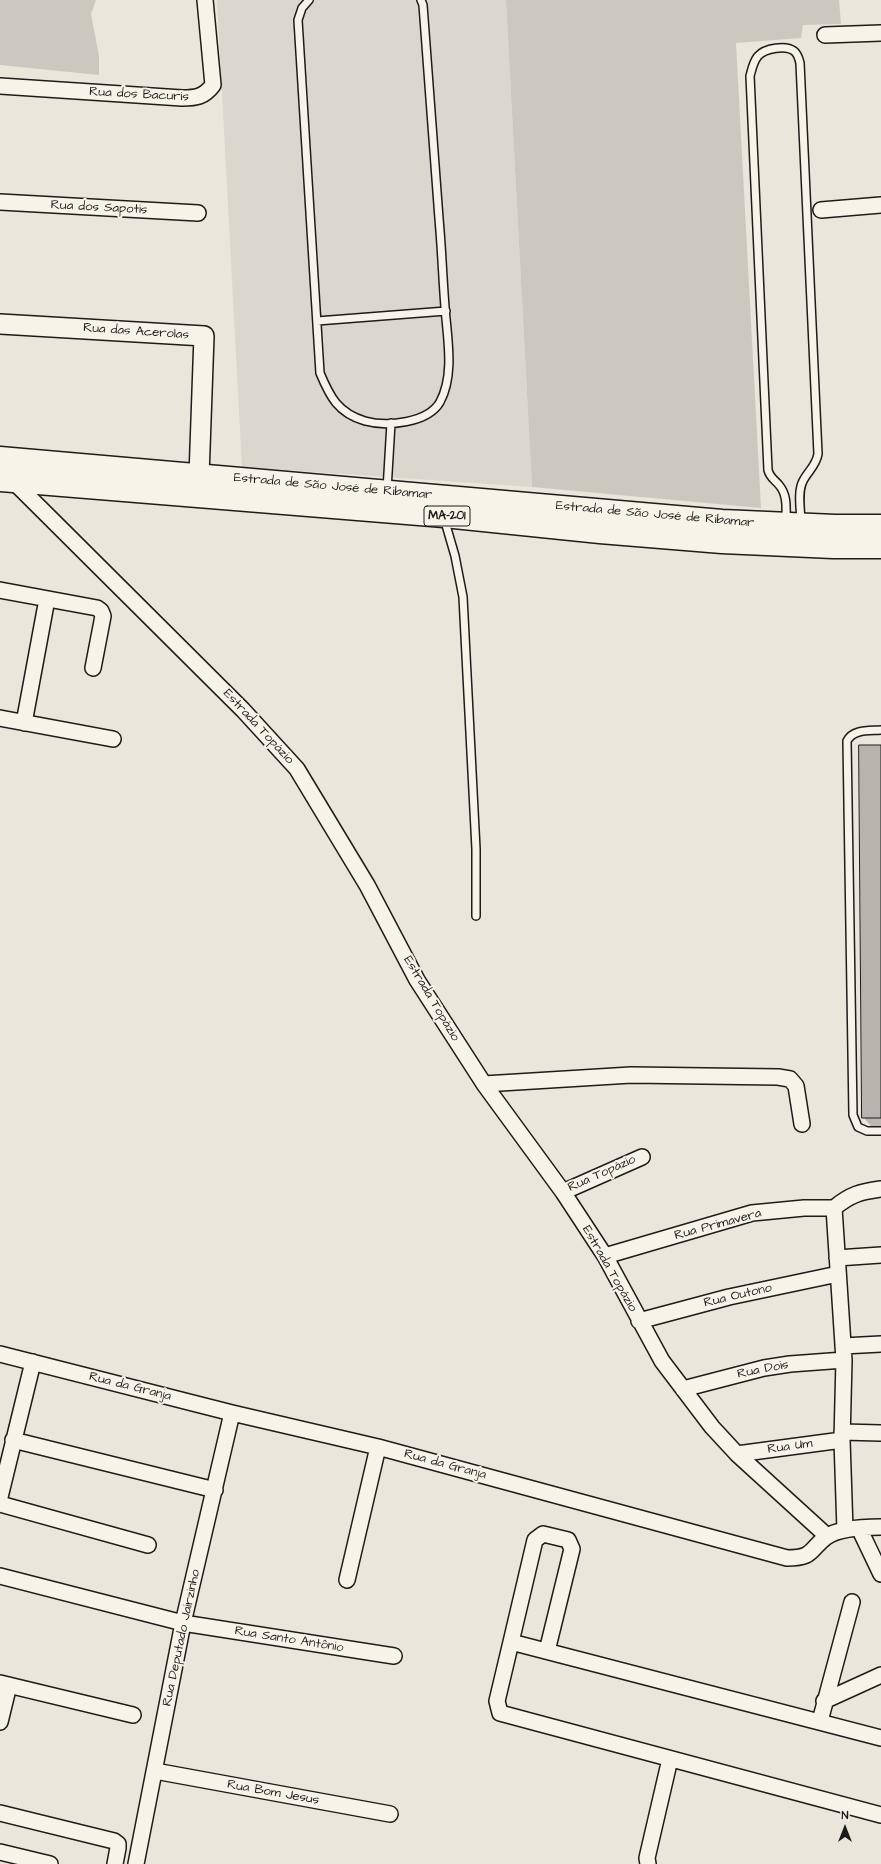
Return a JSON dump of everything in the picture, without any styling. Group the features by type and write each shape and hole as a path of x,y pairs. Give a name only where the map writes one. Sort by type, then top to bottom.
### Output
{"main road":[{"name":"Estrada de São José de Ribamar","path":"0,458 387,491 722,522 793,525 881,526"},
{"name":"Estrada de São José de Ribamar","path":"7,480 444,516 600,532 722,542 834,547 881,546"}],"street":[{"name":"Rua dos Bacuris","path":"0,86 198,98 207,93 213,85 205,0"},
{"path":"825,35 881,33"},
{"name":"Rua dos Sapotis","path":"0,202 198,213"},
{"path":"821,210 881,205"},
{"name":"Rua das Acerolas","path":"0,324 204,336 199,476"},
{"name":"Estrada Topázio","path":"7,480 238,705 297,769 367,885 417,980 484,1084 563,1192 605,1256 638,1321 662,1361 712,1427 737,1454 827,1536"},
{"path":"0,590 97,608 101,611 103,616 94,668"},
{"path":"24,722 47,599"},
{"path":"0,718 113,739"},
{"path":"484,1084 630,1075 778,1077 790,1079 796,1086 802,1124"},
{"name":"Rua Topázio","path":"563,1192 642,1157"},
{"path":"881,1189 854,1194 847,1197 834,1208 844,1353 842,1436 852,1529 881,1574"},
{"name":"Rua Primavera","path":"605,1256 752,1213 804,1208 834,1208"},
{"path":"837,1258 881,1255"},
{"name":"Rua Outono","path":"638,1321 728,1298 838,1274"},
{"name":"Rua Dois","path":"683,1389 764,1368 844,1353 881,1344"},
{"name":"Rua da Granja","path":"0,1354 232,1413 378,1447 788,1558 800,1558 811,1553 827,1536 852,1529 881,1527"},
{"path":"0,1497 33,1362"},
{"name":"Rua Deputado Jairzinho","path":"136,1864 183,1623 232,1413"},
{"name":"Rua Um","path":"737,1454 842,1436 881,1433"},
{"path":"14,1440 215,1490"},
{"path":"347,1580 378,1447"},
{"path":"0,1504 148,1545"},
{"path":"548,1651 572,1549 568,1540 543,1534 535,1540 496,1701 500,1713 881,1816"},
{"name":"Rua Santo Antônio","path":"0,1576 183,1623 394,1656"},
{"path":"820,1721 824,1701 852,1602"},
{"path":"511,1642 881,1738"},
{"path":"824,1701 881,1675"},
{"path":"0,1722 4,1684 133,1715"},
{"path":"648,1864 647,1858 670,1759"},
{"name":"Rua Bom Jesus","path":"155,1771 390,1814"},
{"path":"0,1813 114,1842 118,1844 115,1864"},
{"path":"0,1852 50,1864"}],"lane":[{"path":"309,0 302,8 298,20 320,373 334,403 346,412 365,421 391,423 405,422 419,418 434,410 440,402 448,375 446,312 422,0"},
{"path":"770,49 789,49 795,52 800,63 818,454 816,462 803,481 793,525 780,485 770,475 768,470 750,76 753,63 759,55 770,49"},
{"path":"317,322 446,312"},
{"path":"387,491 391,423"},
{"path":"444,516 455,556 463,597 476,849 476,916"},
{"path":"881,730 856,732 850,735 847,741 853,1115 858,1127 867,1132 881,1131"}],"shaded area":[{"path":"0,0 96,0 91,14 99,56 99,75 0,65"},
{"path":"217,0 506,0 532,487 242,467"},
{"path":"506,0 839,0 841,24 803,25 801,38 736,43 761,508 532,487"}],"building":[{"path":"859,745 881,745 881,1118 862,1118"}]}
